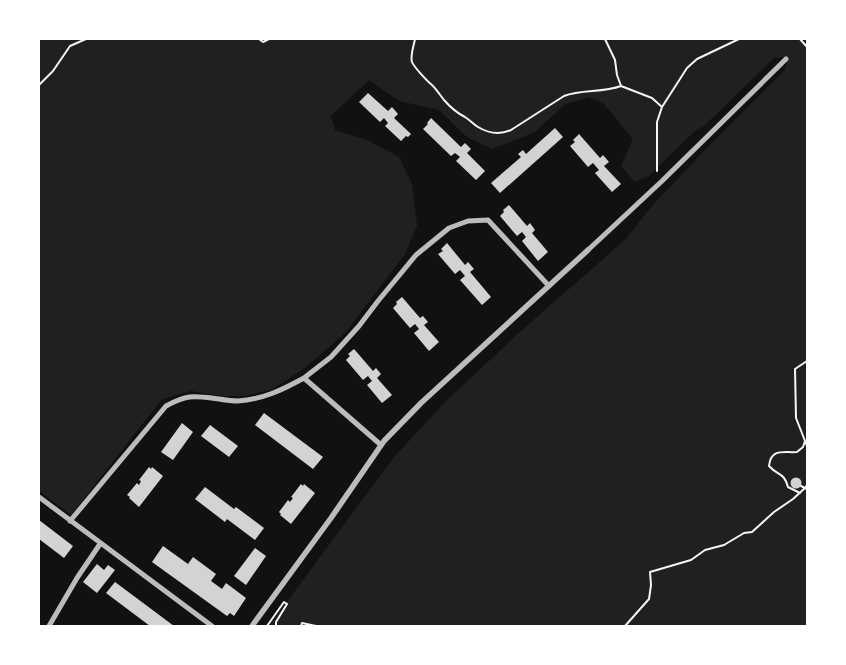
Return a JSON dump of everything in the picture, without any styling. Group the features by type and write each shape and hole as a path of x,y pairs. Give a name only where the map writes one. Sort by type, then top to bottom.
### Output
{"street":[{"path":"252,626 331,518 381,445 421,403 662,181 786,59"},
{"path":"70,521 166,406 179,399 194,396 236,401 263,397 304,378 331,357 360,326 416,255 449,228 468,221 488,220 549,286"},
{"path":"304,378 381,445"},
{"path":"39,497 212,626"},
{"path":"49,626 77,578 100,544"}],"path":[{"path":"39,85 53,71 70,46 86,39"},
{"path":"259,39 263,42 269,39"},
{"path":"415,39 411,58 413,64 456,112 477,126 492,132 504,133 511,130 564,96 572,93 606,90 621,86 652,98 662,107"},
{"path":"605,39 615,60 621,86"},
{"path":"657,171 657,122 662,107 687,68 697,59 739,39"},
{"path":"800,39 807,47"},
{"path":"807,361 795,369 796,418 807,446"},
{"path":"800,493 788,487 786,479 769,466 769,461 777,452 797,452 803,447 805,441"},
{"path":"625,626 649,599 650,572 691,560 705,550 724,545 744,533 752,532 774,512 806,488 807,485"},
{"path":"800,486 806,488"},
{"path":"267,626 284,602 287,604 276,622 276,626"},
{"path":"301,626 302,623 316,626"}],"shaded area":[{"path":"39,39 807,39 807,626 269,626 394,457 448,399 522,330 626,239 651,207 785,70 787,61 782,57 774,58 650,175 635,182 621,166 633,139 604,104 589,97 564,105 535,132 492,149 467,137 439,110 399,101 369,80 331,116 335,130 367,140 399,157 412,184 417,226 405,254 346,332 305,368 271,390 243,396 222,396 191,391 162,399 71,515 39,491"}],"building":[{"path":"368,93 388,111 392,107 398,114 394,118 411,134 408,137 406,136 401,141 385,126 388,123 384,118 380,122 359,102"},
{"path":"431,118 461,147 465,143 471,149 467,153 485,171 476,180 456,161 460,157 455,153 451,156 423,129"},
{"path":"555,128 563,137 500,193 491,183 521,157 518,154 523,150 526,154"},
{"path":"579,134 600,158 603,155 609,162 604,166 621,184 612,192 595,173 599,170 593,163 588,167 570,146 575,142 573,140"},
{"path":"509,205 527,226 530,223 535,230 532,233 548,252 538,261 522,241 526,237 522,232 517,236 500,216"},
{"path":"447,243 465,265 468,262 474,269 470,272 491,297 482,305 460,280 465,276 460,270 455,274 438,254 443,251 441,249"},
{"path":"402,297 420,318 423,316 428,322 424,325 439,342 429,351 414,333 419,329 415,324 410,328 393,308"},
{"path":"354,349 373,371 376,368 381,374 377,378 392,395 382,403 367,385 372,381 368,376 363,380 346,360 350,356 348,354"},
{"path":"264,413 323,457 313,469 255,425"},
{"path":"182,423 193,432 173,460 161,452"},
{"path":"210,425 238,446 229,457 201,436"},
{"path":"149,467 151,469 152,467 163,476 139,507 127,495 137,483 139,485 141,481 139,480"},
{"path":"794,478 798,478 801,483 800,487 794,488 791,485 791,481"},
{"path":"301,484 303,486 304,484 315,493 291,524 279,512 288,500 290,502 293,498 291,497"},
{"path":"205,487 234,509 236,507 264,528 255,540 227,519 225,522 195,499"},
{"path":"39,520 73,546 64,558 39,539"},
{"path":"163,546 188,564 193,557 216,574 211,581 222,589 226,583 246,598 234,616 230,613 227,616 152,562"},
{"path":"255,548 266,556 246,585 234,576"},
{"path":"97,564 104,570 108,565 115,570 97,593 83,582"},
{"path":"115,582 174,626 150,626 106,593"}]}
